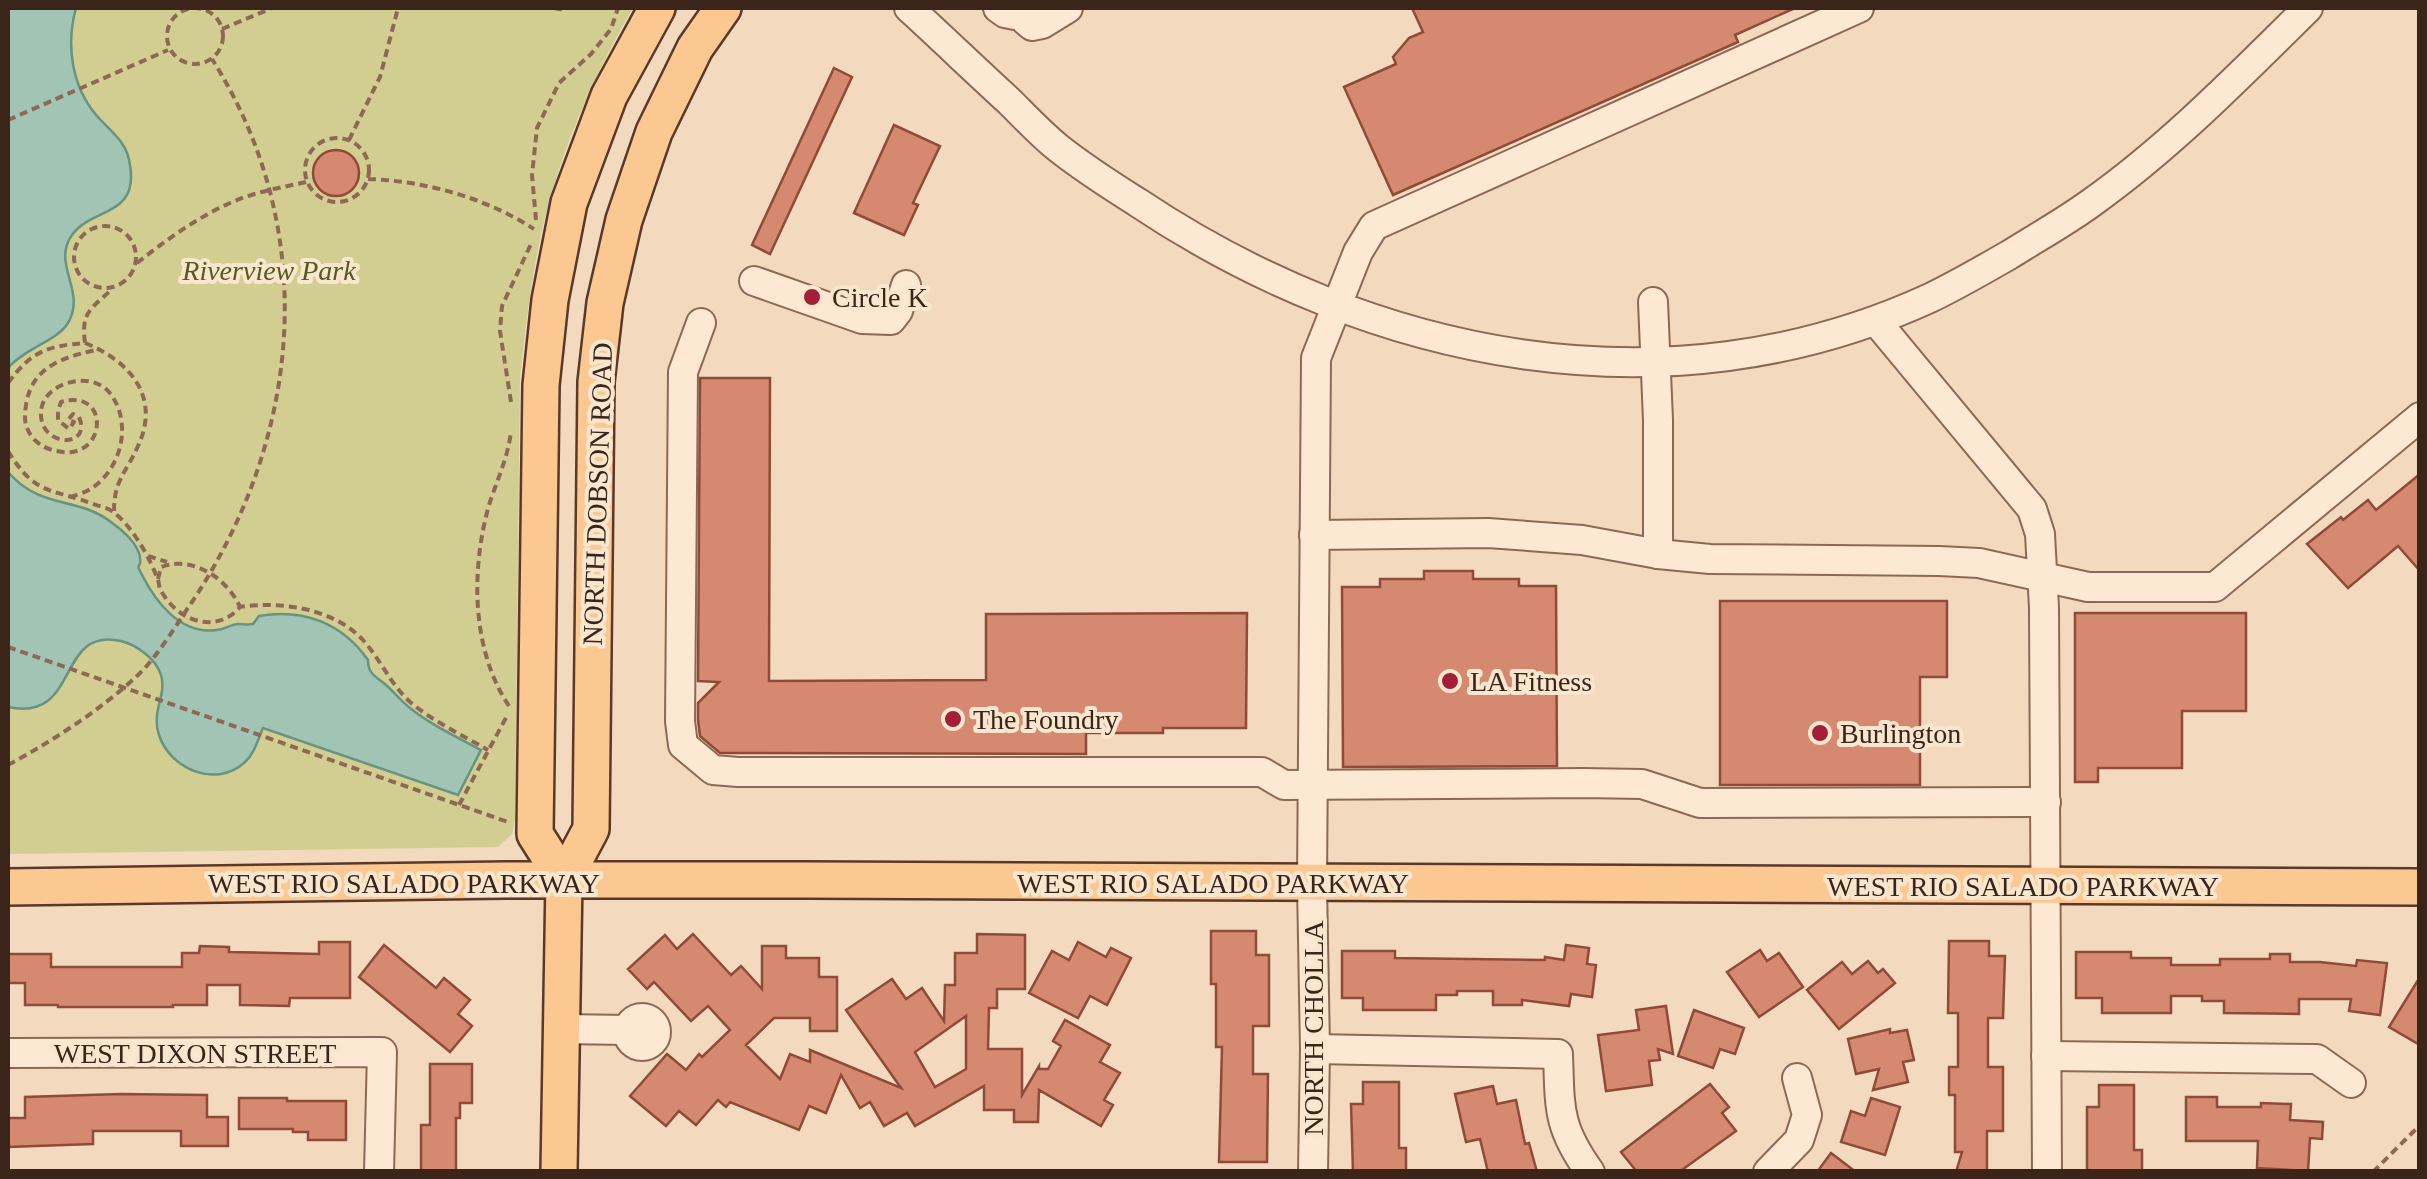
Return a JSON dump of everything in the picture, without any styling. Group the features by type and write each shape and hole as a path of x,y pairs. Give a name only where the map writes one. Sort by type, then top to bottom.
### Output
{"main road":[{"name":"NORTH DOBSON ROAD","path":"564,880 534,834 540,385 550,300 569,203 609,96 657,8"},
{"name":"NORTH DOBSON ROAD","path":"559,1172 564,880 591,829 596,382 605,303 624,220 654,132 694,48 723,8"},
{"name":"WEST RIO SALADO PARKWAY","path":"8,887 564,880 2420,887"}],"street":[{"path":"909,8 1057,146 1205,245 1272,280 1377,322 1432,338 1494,352 1605,362 1655,362 1762,352 1876,321 1934,296 2090,204 2208,106 2308,8"},
{"path":"1022,12 1032,26 1068,8"},
{"name":"NORTH CHOLLA","path":"1314,1172 1316,358 1358,252 1374,226 1859,8"},
{"path":"754,281 862,320 880,321 891,320 906,286"},
{"path":"1653,302 1658,554"},
{"path":"1876,321 2032,509 2040,534 2044,576 2047,1172"},
{"path":"701,322 683,372 680,720 683,744 713,770 1262,772 1284,786 1642,784 1700,803 2046,802"},
{"path":"1314,535 1544,535 1710,559 1939,560 1978,563 2088,587 2215,587 2420,417"},
{"path":"562,1029 628,1030"},
{"path":"1315,1049 1558,1054 1562,1122 1572,1147 1590,1172"},
{"name":"WEST DIXON STREET","path":"8,1053 382,1052 379,1172"},
{"path":"2046,1056 2317,1059 2350,1083"},
{"path":"1768,1172 1800,1140 1807,1115 1797,1078"}],"path":[{"path":"222,28 272,8"},
{"path":"349,140 380,77 398,8"},
{"path":"554,8 566,8"},
{"path":"511,401 500,332 502,306 537,230 532,174 538,128 559,83 591,54 610,28 618,8"},
{"path":"178,10 208,11 222,28 223,44 212,60 194,65 170,50 167,33 178,10"},
{"path":"8,120 170,50"},
{"path":"8,765 68,728 141,672 210,574 257,474 278,396 284,340 284,283 268,190 237,105 212,60"},
{"path":"328,140 349,140 364,152 370,170 368,179 357,196 348,201 328,202 312,191 305,172 311,152 328,140"},
{"path":"368,179 428,186 456,194 537,230"},
{"path":"85,343 86,315 159,246 233,201 307,182"},
{"path":"113,288 94,286 78,273 74,254 82,236 102,226 122,230 135,247 137,264"},
{"path":"8,383 33,354 59,345 85,343 100,349 134,376 146,408 145,429 118,482 114,512"},
{"path":"70,497 91,489 103,478 119,451 123,422 118,407 108,389 85,380 58,387 41,410 46,430 53,438 64,441 81,432 83,424 79,417 73,414 68,420 74,422 69,429 58,420 62,402 74,398 88,403 96,413 98,427 88,446 78,452 63,453 47,449 28,430 24,416 28,391 49,366 75,354 100,349"},
{"path":"459,805 511,709 497,688 487,657 478,608 478,570 490,504 510,444 512,418"},
{"path":"8,451 23,475 55,494 114,512 144,553 160,591 193,620 207,624 232,617 240,607 256,604 301,608 344,624 364,641 397,689 413,704 490,752"},
{"path":"144,553 159,561 194,566 210,574 234,594 240,607"},
{"path":"158,579 161,567 172,562"},
{"path":"8,647 518,826 535,825"},
{"path":"2372,1172 2420,1125"}],"green space":[{"name":"Riverview Park","path":"8,8 633,8 599,71 571,137 548,206 533,279 520,379 515,820 512,834 498,847 8,854"}],"shaded area":[{"path":"8,8 76,8 71,50 76,78 88,104 126,149 131,182 121,203 81,226 67,246 65,256 74,300 68,323 8,368"},
{"path":"8,472 33,492 98,514 120,529 136,547 139,570 154,594 180,622 203,630 219,630 235,624 253,624 259,616 291,614 320,621 346,636 368,660 373,675 407,705 481,750 458,795 263,728 251,754 233,770 208,774 183,766 159,735 159,669 145,654 121,641 100,640 86,647 47,701 31,708 8,707"}],"building":[{"path":"1412,8 1795,8 1735,35 1738,42 1393,195 1344,87 1396,64 1393,57 1409,38 1423,32"},
{"name":"Circle K","path":"834,68 852,77 770,254 752,245"},
{"name":"Circle K","path":"894,125 940,146 913,203 918,205 904,235 854,213"},
{"path":"336,150 352,157 359,173 352,189 336,196 320,189 313,173 320,157"},
{"path":"700,378 770,378 769,681 986,680 986,614 1247,613 1246,728 1086,733 1086,754 720,753 700,736 698,720 698,703 719,682 698,681"},
{"path":"2420,474 2420,571 2398,546 2348,588 2307,544 2368,500 2376,510"},
{"name":"LA Fitness","path":"1424,571 1473,571 1473,579 1519,579 1519,586 1556,586 1557,766 1343,767 1342,587 1380,587 1380,579 1424,579"},
{"name":"Burlington","path":"1720,601 1947,601 1947,677 1920,677 1920,785 1720,785"},
{"path":"2075,613 2246,613 2246,711 2182,711 2182,768 2098,768 2098,782 2075,782"},
{"path":"1211,931 1256,931 1256,955 1269,955 1269,1026 1253,1026 1253,1074 1268,1074 1267,1162 1219,1162 1222,1047 1216,1047"},
{"path":"693,934 731,975 741,966 762,989 762,946 786,946 786,958 819,958 819,977 837,977 837,1031 810,1031 810,1018 774,1018 746,1045 780,1079 790,1054 810,1062 810,1050 901,1088 846,1010 892,979 906,999 922,988 944,1021 945,985 955,985 955,953 977,953 977,934 1025,935 1025,989 997,989 997,1008 989,1008 988,1049 1022,1049 1022,1095 1039,1066 1048,1069 1061,1046 1053,1041 1065,1020 1110,1045 1100,1062 1120,1073 1104,1100 1113,1105 1101,1126 1039,1090 1038,1122 1014,1122 1014,1110 984,1110 984,1086 915,1126 907,1113 884,1126 870,1102 860,1108 841,1075 826,1113 809,1106 799,1130 730,1102 726,1107 718,1100 696,1125 679,1111 666,1126 630,1096 667,1054 686,1070 699,1054 702,1057 730,1030 708,1006 691,1021 654,982 647,989 628,969 665,935 677,949","holes":["966,1016 966,1069 935,1087 915,1052"]},
{"path":"1949,941 1989,941 1989,956 2005,956 2003,1018 1988,1018 1988,1067 2003,1067 2003,1131 1987,1131 1987,1172 1956,1172 1962,1152 1955,1152 1955,1095 1949,1095 1949,1067 1958,1067 1958,1013 1948,1013"},
{"path":"319,942 350,942 350,998 290,998 289,1006 240,1005 240,985 207,985 207,1005 58,1007 25,1005 25,983 8,983 8,954 51,954 51,967 182,967 182,953 199,953 200,946 229,947 229,952 319,954"},
{"path":"1078,942 1106,957 1111,948 1131,958 1107,1005 1090,996 1078,1018 1029,993 1052,951 1069,960"},
{"path":"384,945 436,988 444,978 470,1000 458,1014 472,1026 450,1052 359,977"},
{"path":"1566,945 1589,948 1587,964 1596,965 1592,997 1571,994 1569,1006 1522,1000 1522,1005 1493,1005 1493,991 1436,995 1436,1010 1363,1010 1363,998 1342,998 1342,951 1395,951 1395,958 1564,960"},
{"path":"1760,950 1767,961 1779,953 1803,987 1759,1017 1727,972"},
{"path":"2076,952 2131,952 2131,958 2171,958 2171,965 2220,965 2220,959 2270,959 2270,954 2290,954 2290,962 2356,966 2357,960 2387,963 2380,1015 2349,1011 2351,999 2299,999 2299,1014 2224,1013 2224,1001 2202,1001 2202,996 2171,996 2171,1013 2102,1013 2102,998 2076,998"},
{"path":"1868,961 1878,973 1883,969 1895,983 1839,1029 1807,990 1842,962 1852,974"},
{"path":"2420,977 2420,1045 2389,1027"},
{"path":"1666,1006 1673,1054 1658,1049 1660,1060 1649,1061 1652,1085 1606,1091 1598,1035 1639,1030 1636,1010"},
{"path":"1694,1010 1744,1028 1735,1054 1720,1049 1713,1068 1678,1056"},
{"path":"1890,1029 1890,1033 1907,1030 1914,1060 1903,1062 1908,1082 1873,1090 1879,1069 1856,1074 1848,1039"},
{"path":"430,1064 472,1064 472,1103 460,1103 460,1118 456,1118 456,1172 421,1172 421,1125 430,1125"},
{"path":"1363,1082 1399,1082 1399,1148 1406,1148 1406,1172 1353,1172 1351,1104 1363,1104"},
{"path":"1710,1084 1729,1107 1722,1113 1736,1131 1679,1172 1637,1172 1621,1152"},
{"path":"2099,1085 2134,1085 2134,1150 2142,1150 2142,1172 2087,1172 2087,1107 2099,1107"},
{"path":"1493,1086 1497,1104 1516,1100 1525,1144 1529,1143 1537,1172 1488,1172 1480,1139 1466,1142 1455,1094"},
{"path":"207,1095 207,1117 228,1117 228,1146 181,1146 181,1131 93,1131 93,1144 8,1147 8,1118 25,1118 25,1097"},
{"path":"2186,1097 2217,1097 2217,1107 2291,1104 2290,1120 2323,1122 2322,1139 2310,1138 2308,1171 2257,1168 2258,1141 2186,1141"},
{"path":"239,1098 346,1101 346,1140 308,1140 308,1132 293,1129 239,1129"},
{"path":"1871,1098 1900,1107 1885,1155 1841,1142 1851,1111 1865,1116"},
{"path":"1831,1153 1856,1172 1817,1172"}],"place":[{"name":"Circle K","path":"812,297"},
{"name":"LA Fitness","path":"1450,681"},
{"name":"The Foundry","path":"953,719"},
{"name":"Burlington","path":"1820,733"}]}
